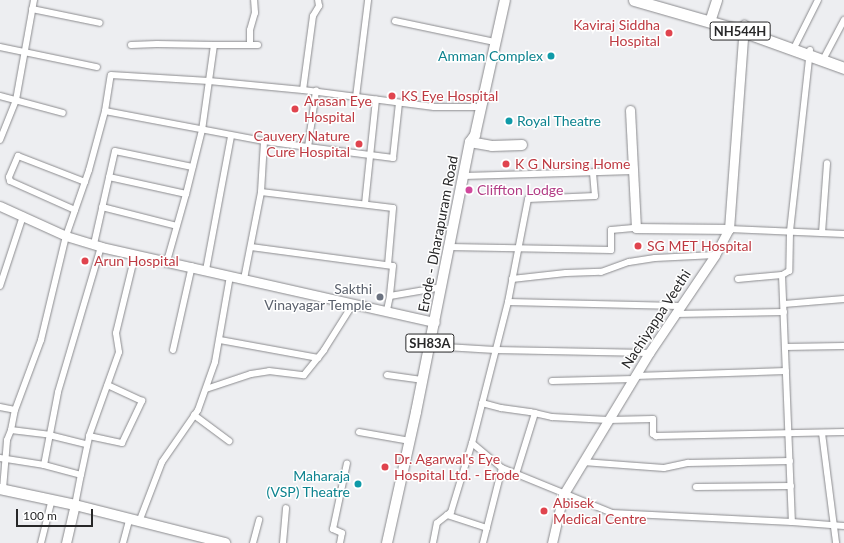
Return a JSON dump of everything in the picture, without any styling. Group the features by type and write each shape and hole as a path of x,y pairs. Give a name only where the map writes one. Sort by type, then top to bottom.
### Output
{"highway":[{"name":"NH544H","path":"634,0 711,19 796,44 844,68"},
{"name":"NH544H","path":"655,0 711,19"},
{"name":"NH544H","path":"743,28 844,63"}],"main road":[{"name":"Erode - Dharapuram Road","path":"387,543 435,322 470,142 474,135 490,40 499,0"},
{"name":"Erode - Dharapuram Road","path":"478,108 505,0"},
{"path":"711,19 716,0"},
{"path":"470,142 492,146 522,145"},
{"path":"2,489 52,499 222,543"}],"street":[{"path":"0,140 16,100 26,52 34,0"},
{"path":"250,45 250,30 256,13 254,0"},
{"path":"303,90 313,16 319,6 318,0"},
{"path":"356,98 368,0"},
{"path":"796,44 818,0"},
{"path":"32,9 100,23"},
{"path":"826,56 844,20"},
{"path":"395,21 490,40"},
{"name":"Nachiyappa Veethi","path":"552,543 563,495 634,377 677,310 715,255 729,229 743,28"},
{"path":"130,46 157,44 258,45"},
{"path":"167,261 202,130 214,45"},
{"path":"0,47 96,67"},
{"path":"738,279 782,275 789,271 790,232 810,52"},
{"path":"2,489 3,459 7,440 11,430 15,410 41,340 66,236 85,182 105,111 111,75 209,81 316,91 398,103 478,108"},
{"path":"308,148 316,91"},
{"path":"0,96 64,113"},
{"path":"365,204 376,100"},
{"path":"105,111 231,136 308,148 393,158 398,103"},
{"path":"630,110 636,228"},
{"path":"206,270 231,136"},
{"path":"244,279 261,192 264,141"},
{"path":"44,465 58,392 97,246 102,207 115,151 192,167"},
{"path":"75,210 10,181 9,177 18,156 85,182"},
{"path":"822,233 827,163"},
{"path":"464,176 634,171"},
{"path":"433,543 437,523 451,512 472,443 508,302 528,199 595,196 593,173"},
{"path":"109,177 186,194"},
{"path":"261,192 393,208 388,265"},
{"path":"0,206 66,236 97,246 192,266 230,276 435,322"},
{"path":"102,207 177,226"},
{"path":"0,286 23,216"},
{"path":"449,247 519,247 611,250 611,230 636,228 729,229 844,234"},
{"path":"251,247 393,266 387,310"},
{"path":"66,543 75,505 86,444 119,352 116,334 135,255"},
{"path":"512,279 566,273 601,272 629,262 655,258 715,255"},
{"path":"173,350 192,266"},
{"path":"782,275 792,522"},
{"path":"139,522 162,462 198,410 206,389 215,362 220,340 225,300 230,276"},
{"path":"390,296 442,287"},
{"path":"784,304 844,299"},
{"path":"508,302 677,310 784,312"},
{"path":"206,389 251,374 269,371 304,375 318,358 353,304"},
{"path":"220,340 318,358"},
{"path":"429,346 495,350 649,353"},
{"path":"785,347 844,346"},
{"path":"552,381 786,371"},
{"path":"387,375 422,380"},
{"path":"89,436 122,444 142,401 108,385"},
{"path":"482,403 552,417 608,420 653,419 653,434 656,436 844,432"},
{"path":"0,407 15,410"},
{"path":"516,474 535,413"},
{"path":"194,415 229,441"},
{"path":"11,430 49,435 86,444"},
{"path":"359,432 410,441"},
{"path":"822,433 836,543"},
{"path":"472,443 502,468 563,495 612,513 844,526"},
{"path":"3,459 44,465 81,475"},
{"path":"583,462 664,468 688,463 790,461"},
{"path":"340,543 342,533 333,529 347,463"},
{"path":"483,543 502,468"},
{"path":"696,487 791,486"},
{"path":"41,543 52,499"},
{"path":"283,543 286,508"},
{"path":"447,515 487,528"},
{"path":"123,543 129,520"},
{"path":"253,543 259,520"}],"place":[{"name":"Kaviraj Siddha Hospital","path":"669,33"},
{"name":"Amman Complex","path":"551,56"},
{"name":"KS Eye Hospital","path":"392,96"},
{"name":"Arasan Eye Hospital","path":"295,109"},
{"name":"Royal Theatre","path":"509,121"},
{"name":"Cauvery Nature Cure Hospital","path":"359,144"},
{"name":"K G Nursing Home","path":"506,164"},
{"name":"Cliffton Lodge","path":"469,190"},
{"name":"SG MET Hospital","path":"638,246"},
{"name":"Arun Hospital","path":"85,261"},
{"name":"Sakthi Vinayagar Temple","path":"380,297"},
{"name":"Dr. Agarwal's Eye Hospital Ltd. - Erode","path":"385,467"},
{"name":"Maharaja (VSP) Theatre","path":"358,484"},
{"name":"Abisek Medical Centre","path":"544,511"}]}
